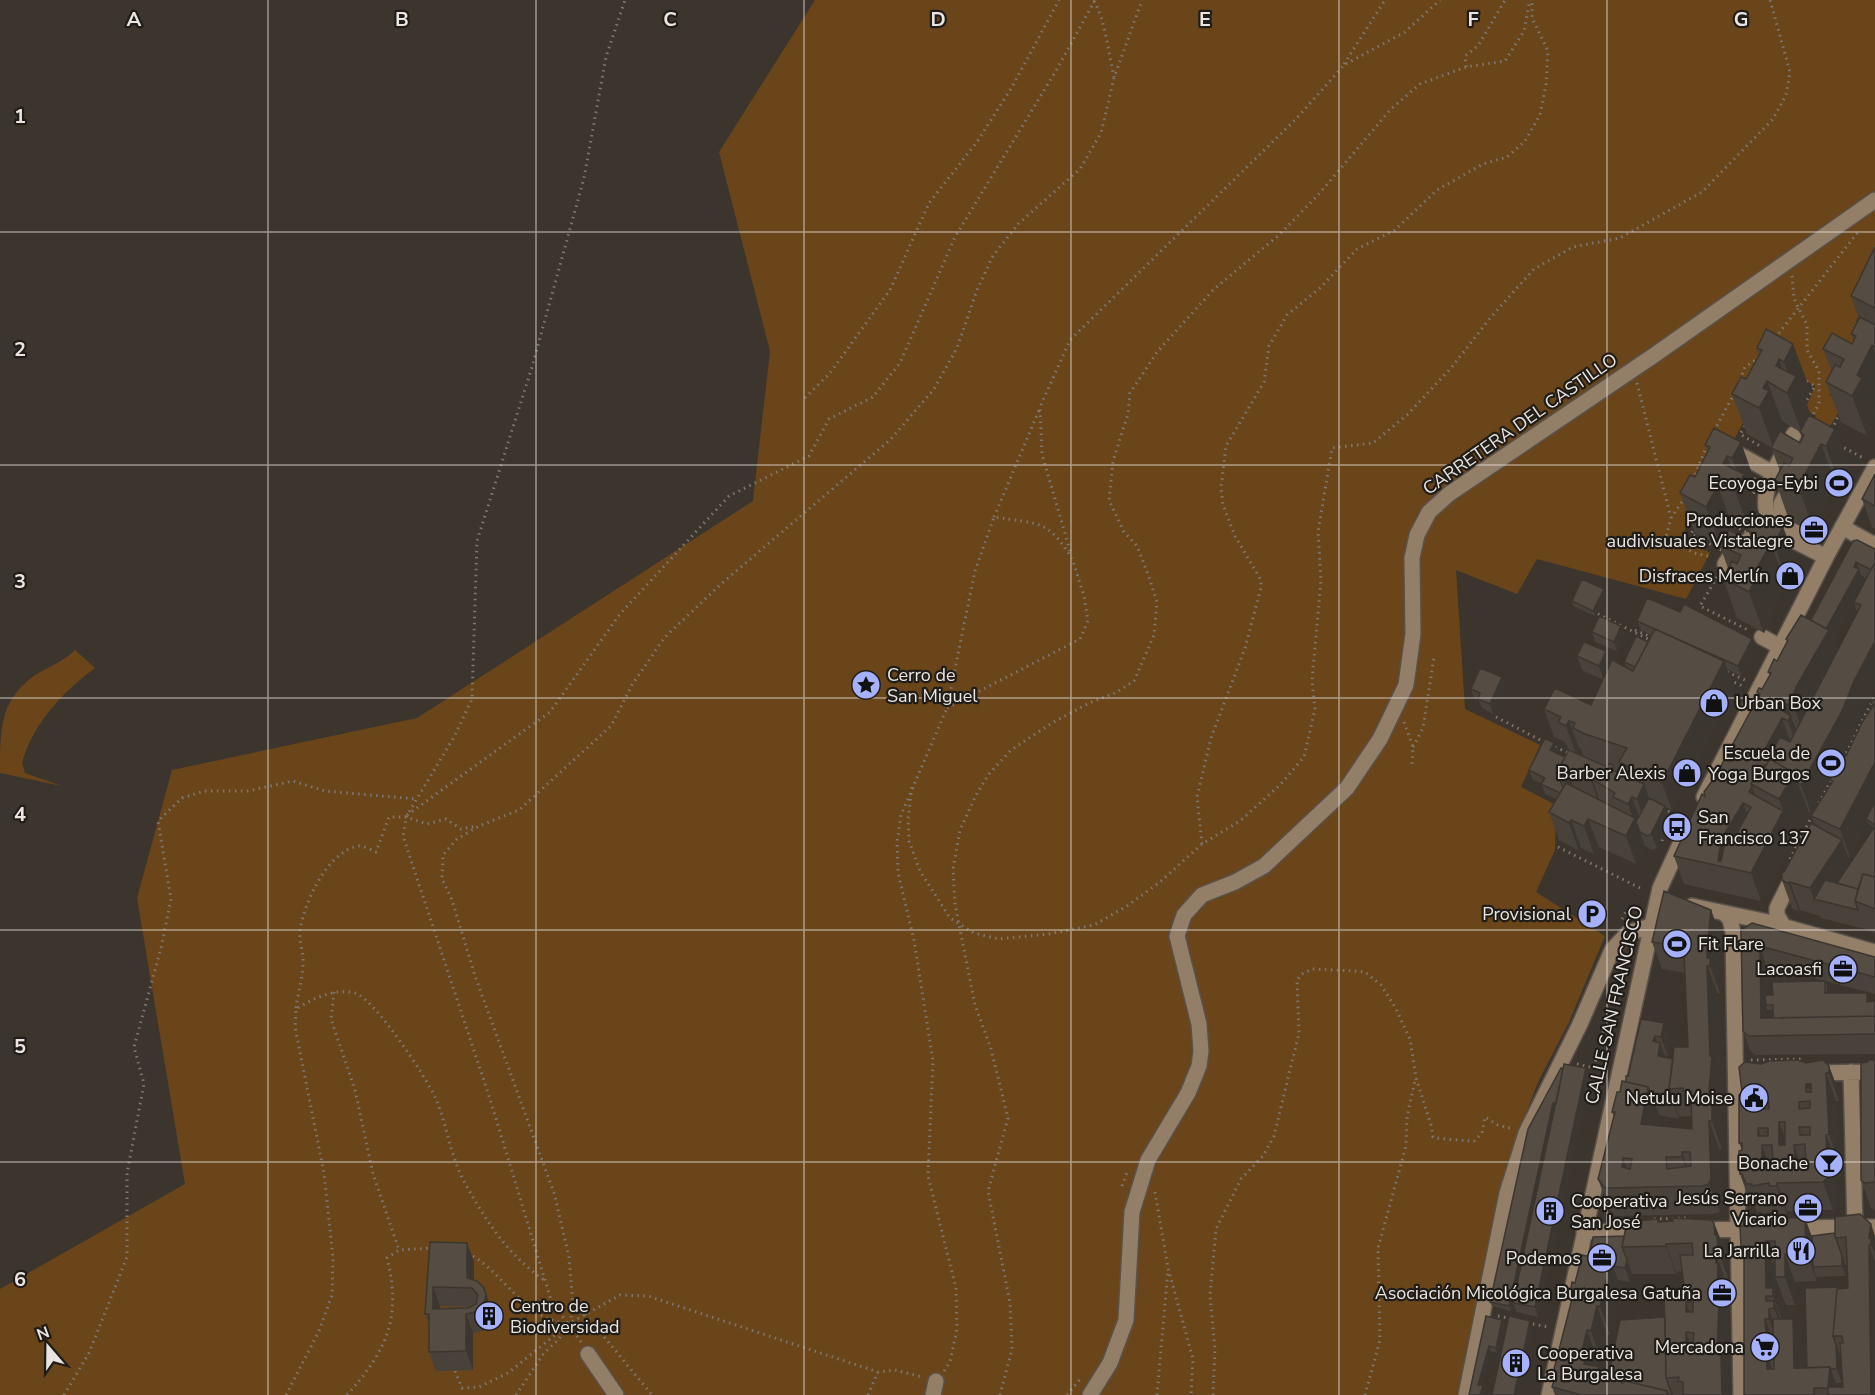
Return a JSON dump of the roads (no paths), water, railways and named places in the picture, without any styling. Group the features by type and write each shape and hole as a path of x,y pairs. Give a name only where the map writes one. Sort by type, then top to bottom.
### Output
{"street":[{"name":"CARRETERA DEL CASTILLO","path":"1090,1395 1110,1363 1126,1320 1132,1212 1150,1157 1188,1093 1202,1051 1199,1024 1177,936 1184,915 1203,896 1264,866 1347,788 1380,739 1406,685 1411,657 1412,558 1417,534 1429,512 1449,494 1630,372 1786,260 1875,200"},
{"path":"1794,434 1767,487 1765,510 1775,531 1826,557"},
{"path":"1728,449 1773,474"},
{"path":"1699,808 1842,527 1871,463"},
{"path":"1786,495 1781,504 1782,525 1826,557"},
{"path":"1842,527 1875,545"},
{"path":"1726,562 1753,537 1775,531"},
{"path":"1749,556 1759,545 1771,540 1826,557"},
{"path":"1762,637 1781,647"},
{"name":"CALLE SAN FRANCISCO","path":"1549,1395 1651,926 1669,901 1664,877 1688,829"},
{"path":"1784,927 1777,915 1777,908 1802,860"},
{"path":"1669,901 1784,927 1875,952"},
{"path":"1725,914 1730,919 1733,933 1742,1074 1738,1229 1741,1395"},
{"path":"1466,1395 1507,1193 1526,1133 1564,1066 1612,950 1628,933 1651,926"},
{"path":"1851,1072 1855,1227"},
{"path":"1795,1073 1875,1072"},
{"path":"1680,1230 1875,1227"},
{"path":"1584,1232 1656,1231"},
{"path":"588,1354 616,1395"}],"place":[{"name":"Ecoyoga-Eybi","path":"1839,483"},
{"name":"Producciones audivisuales Vistalegre","path":"1814,530"},
{"name":"Disfraces Merlín","path":"1790,576"},
{"name":"Cerro de San Miguel","path":"866,685"},
{"name":"Urban Box","path":"1714,703"},
{"name":"Escuela de Yoga Burgos","path":"1831,763"},
{"name":"Barber Alexis","path":"1687,773"},
{"name":"San Francisco 137","path":"1677,827"},
{"name":"Provisional","path":"1592,914"},
{"name":"Fit Flare","path":"1677,944"},
{"name":"Lacoasfi","path":"1843,969"},
{"name":"Netulu Moise","path":"1754,1098"},
{"name":"Bonache","path":"1829,1163"},
{"name":"Jesús Serrano Vicario","path":"1808,1208"},
{"name":"Cooperativa San José","path":"1550,1211"},
{"name":"La Jarrilla","path":"1801,1251"},
{"name":"Podemos","path":"1602,1258"},
{"name":"Asociación Micológica Burgalesa Gatuña","path":"1722,1293"},
{"name":"Centro de Biodiversidad","path":"489,1316"},
{"name":"Mercadona","path":"1765,1347"},
{"name":"Cooperativa La Burgalesa","path":"1516,1363"}]}
